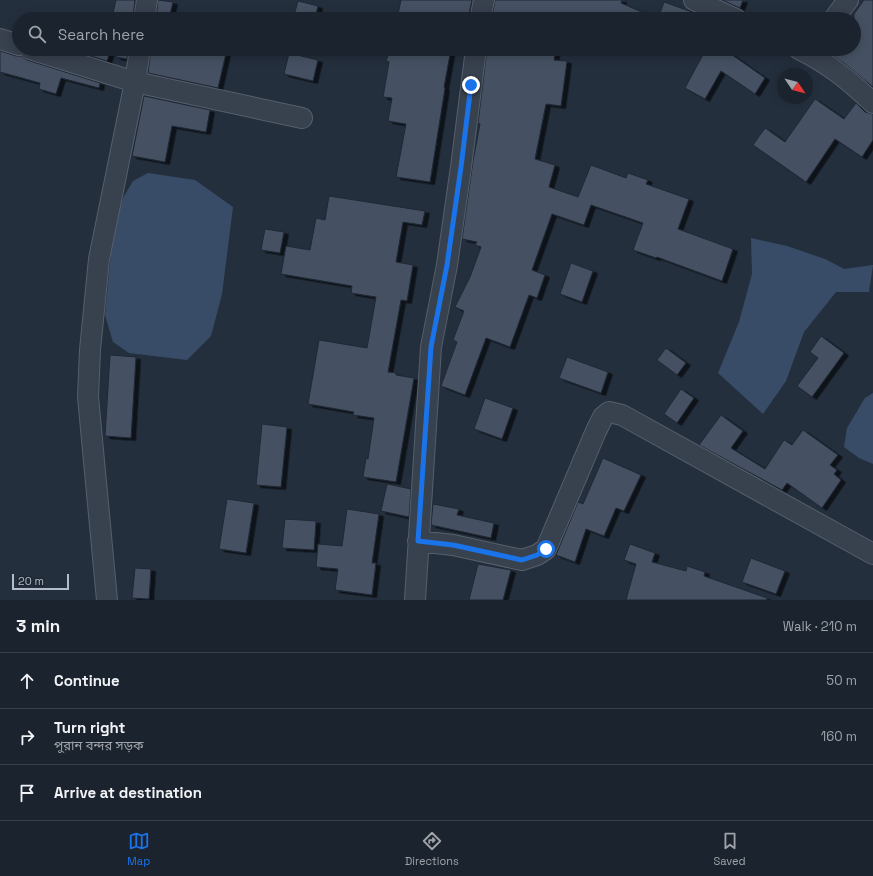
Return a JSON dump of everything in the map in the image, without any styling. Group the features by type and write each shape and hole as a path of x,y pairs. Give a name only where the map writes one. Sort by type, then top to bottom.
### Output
{"street":[{"path":"145,12 147,0"},
{"path":"481,12 484,0"},
{"path":"694,0 721,12"},
{"path":"839,12 848,0"},
{"path":"0,39 12,43"},
{"path":"52,56 135,82 302,118"},
{"path":"107,600 88,398 90,350 99,259 139,56"},
{"path":"414,600 431,347 447,265 475,56"},
{"path":"821,56 854,84 873,103"},
{"path":"418,541 453,545 522,560 537,555 546,549 596,431 603,417 609,412 622,415 873,554"}],"water":[{"path":"148,173 195,180 233,207 222,294 211,336 187,360 129,353 113,342 105,315 113,233 123,198 133,181"},
{"path":"751,238 787,246 825,259 844,269 873,265 869,292 836,292 804,332 786,381 763,414 718,373 739,322 752,274"},
{"path":"873,393 873,464 859,458 844,447 847,428 865,398"}],"building":[{"path":"116,0 135,0 134,12 113,12"},
{"path":"158,0 173,2 171,12 157,12"},
{"path":"401,0 472,0 469,12 398,12"},
{"path":"495,0 622,0 621,3 642,12 493,12"},
{"path":"722,0 743,0 740,8"},
{"path":"864,0 873,0 873,87 833,56 861,56 861,12 855,12"},
{"path":"298,1 318,6 317,12 295,12"},
{"path":"664,2 692,12 660,12"},
{"path":"0,51 12,56 21,56 27,60 100,83 99,88 61,78 56,94 39,89 40,83 0,72"},
{"path":"91,56 109,56 107,61"},
{"path":"116,56 127,56 127,59"},
{"path":"150,56 225,56 218,88 148,73"},
{"path":"288,56 301,56 318,60 313,81 284,74"},
{"path":"388,56 450,56 430,182 396,177 406,124 388,121 392,98 383,97 389,62 386,61"},
{"path":"486,56 555,56 554,60 567,61 561,106 546,104 535,159 555,165 549,187 578,197 591,165 626,178 628,173 648,180 646,184 689,199 678,229 733,249 722,281 657,257 656,258 633,250 643,223 591,205 584,225 552,214 532,270 545,275 537,298 529,295 510,347 486,338 465,395 441,386 457,342 453,340 464,311 455,307 470,277 481,247 475,245 477,242 462,239 480,124 478,123"},
{"path":"702,56 734,56 765,78 755,94 721,71 705,99 685,88"},
{"path":"144,96 210,110 206,132 172,126 165,162 132,156"},
{"path":"815,99 844,119 856,103 865,112 873,114 873,140 862,157 835,139 806,182 753,145 765,128 785,142 813,104"},
{"path":"329,196 425,211 422,225 403,222 396,262 413,265 407,301 401,300 388,372 414,378 396,482 363,477 366,458 368,459 374,418 353,415 354,412 308,404 319,340 367,348 376,297 351,293 352,286 281,274 286,246 310,250 316,218 325,220"},
{"path":"265,229 284,232 280,253 261,250"},
{"path":"571,263 593,271 582,302 560,294"},
{"path":"821,336 844,353 812,397 797,386 818,358 810,352"},
{"path":"666,348 686,363 677,375 657,360"},
{"path":"110,355 136,357 131,438 105,436"},
{"path":"567,357 608,372 601,393 559,378"},
{"path":"681,389 694,398 677,423 664,414"},
{"path":"485,398 513,408 502,439 474,429"},
{"path":"721,415 743,431 731,448 765,469 784,440 792,445 803,430 838,455 830,465 837,470 834,474 841,480 822,508 787,483 782,490 699,445"},
{"path":"262,424 287,427 281,487 256,485"},
{"path":"603,458 641,475 624,511 616,508 604,536 586,529 575,562 556,555 578,502 583,504"},
{"path":"387,484 411,489 409,517 381,511"},
{"path":"227,499 254,503 246,553 219,549"},
{"path":"433,504 459,509 457,515 494,523 491,538 431,525"},
{"path":"347,509 379,514 372,563 376,563 372,595 335,590 338,569 316,567 318,544 342,546"},
{"path":"285,519 316,521 314,550 282,548"},
{"path":"630,544 655,553 652,562 686,571 687,566 705,572 704,576 767,598 767,600 626,600 636,564 624,560"},
{"path":"751,558 785,571 776,594 742,582"},
{"path":"478,564 511,570 503,600 469,600"},
{"path":"135,568 151,569 149,599 132,598"}],"route":[{"path":"471,85 447,265 431,347 418,541 453,545 522,560 537,555 546,549"}]}
